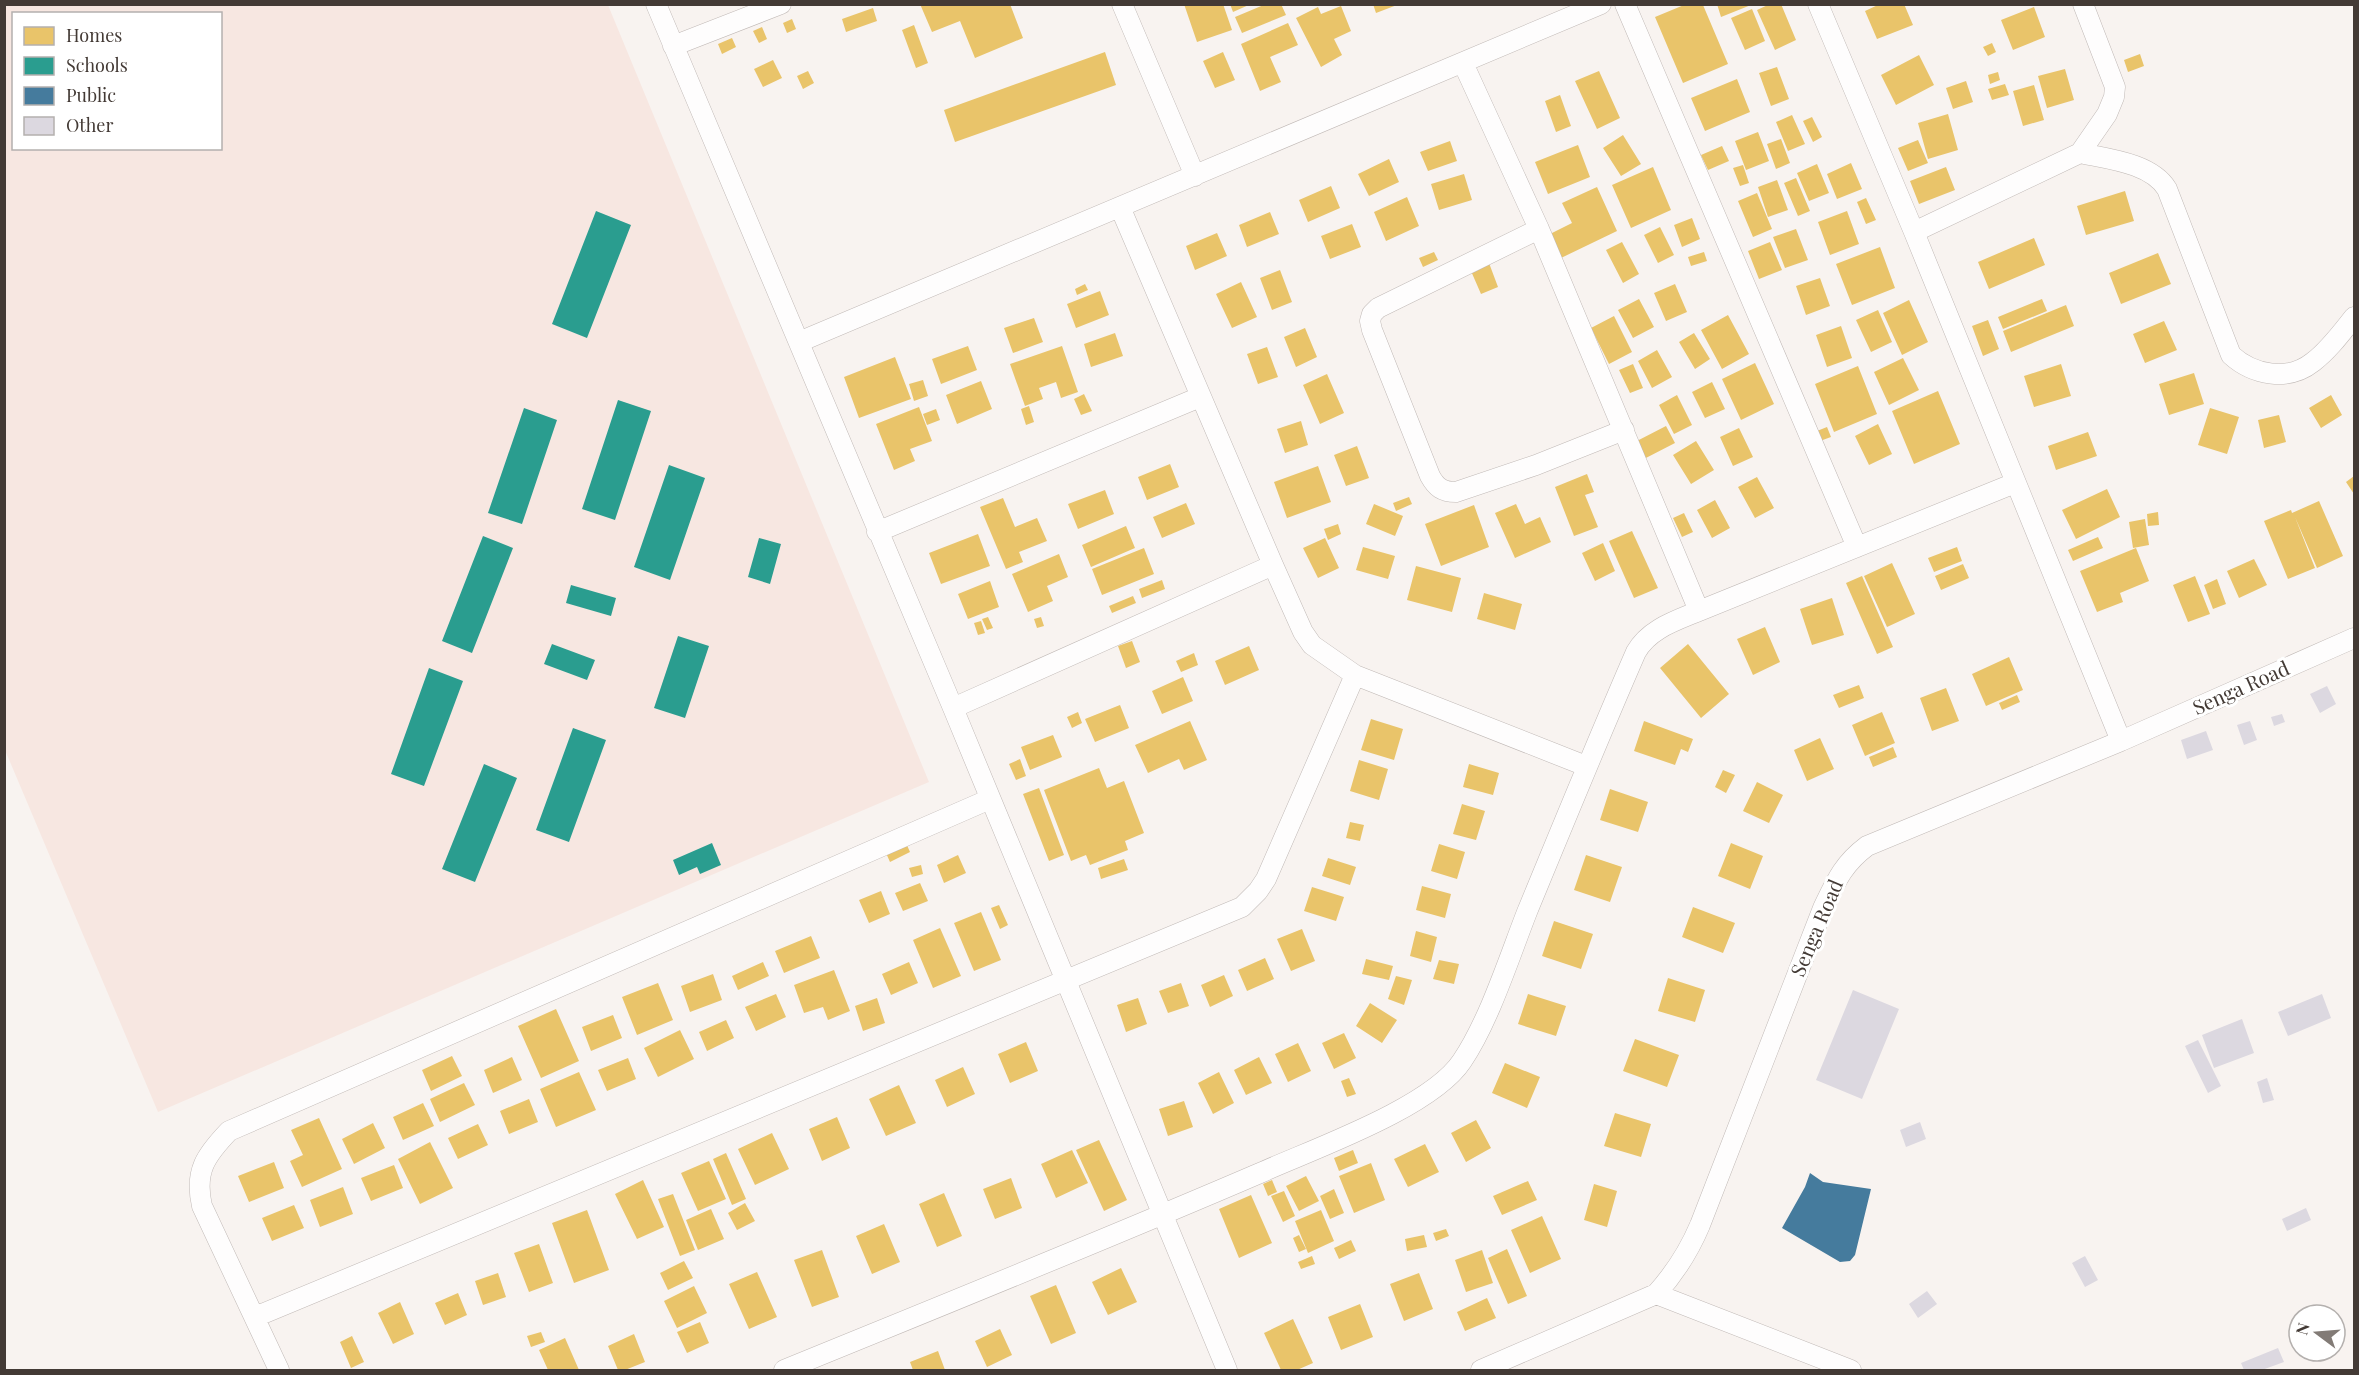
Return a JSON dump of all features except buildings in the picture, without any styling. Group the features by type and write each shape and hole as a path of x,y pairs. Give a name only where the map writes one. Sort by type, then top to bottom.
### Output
{"street":[{"path":"656,4 1227,1371"},
{"path":"673,46 781,4"},
{"path":"1122,4 1195,176"},
{"path":"799,342 1601,4"},
{"path":"1624,4 1857,547"},
{"path":"1818,4 1914,232 2121,741"},
{"path":"1914,232 2080,153 2107,114 2114,97 2115,87 2083,4"},
{"path":"1463,63 1539,230 1699,611"},
{"path":"2080,153 2134,167 2152,174 2163,182 2231,355 2242,366 2255,371 2276,374 2294,372 2319,356 2355,316"},
{"path":"1120,207 1273,565 1303,632 1312,645 1355,675 1586,766"},
{"path":"1539,230 1378,308 1372,314 1372,330 1430,476 1435,485 1445,492 1456,492 1536,465 1624,430"},
{"path":"877,532 1200,397"},
{"path":"784,1371 1162,1215 1360,1129 1424,1096 1447,1078 1462,1061 1489,1008 1586,766 1639,646 1654,631 1699,611 2015,483"},
{"path":"952,708 1273,565"},
{"name":"Senga Road","path":"1481,1371 1656,1294 1681,1263 1692,1244 1823,908 1838,876 1850,859 1867,846 2121,741 2355,638"},
{"path":"255,1317 1234,912 1250,901 1266,879 1355,675"},
{"path":"279,1371 202,1206 199,1193 204,1161 229,1131 990,799"},
{"path":"1656,1294 1851,1371"}],"shaded area":[{"path":"4,5 608,5 929,782 158,1112 5,750"}]}
